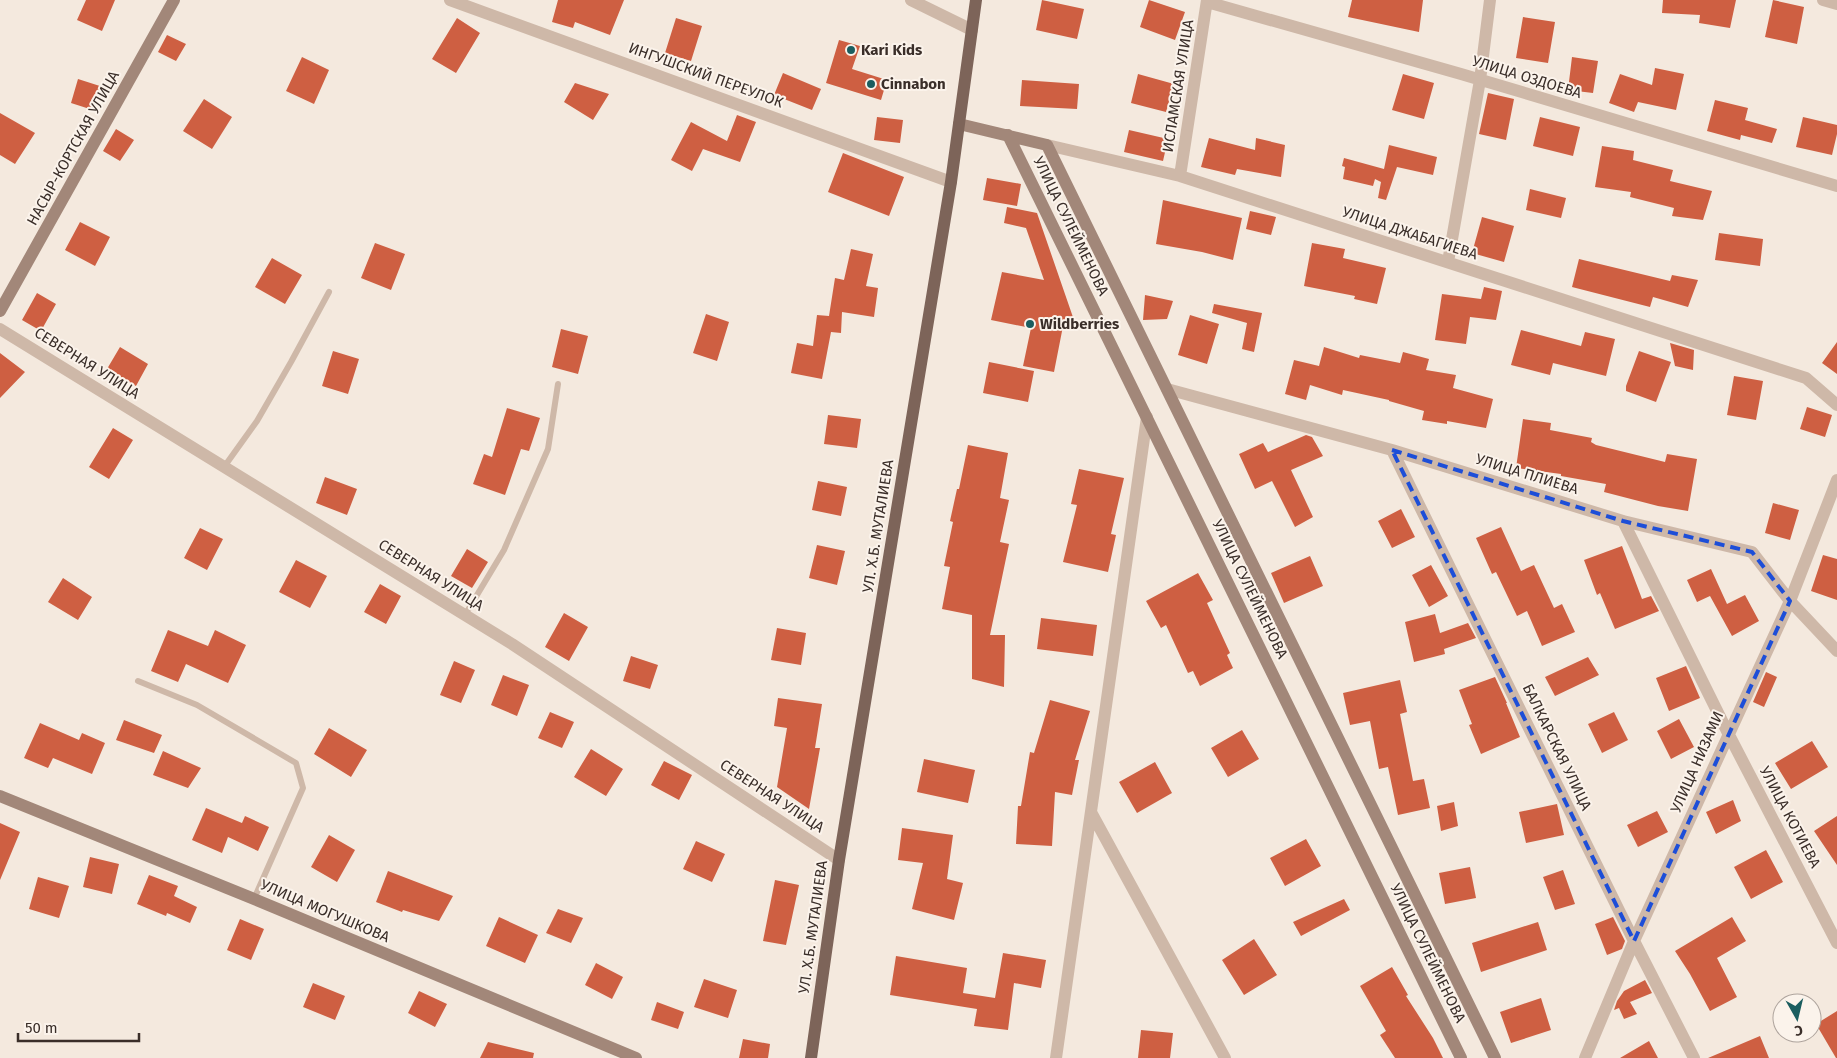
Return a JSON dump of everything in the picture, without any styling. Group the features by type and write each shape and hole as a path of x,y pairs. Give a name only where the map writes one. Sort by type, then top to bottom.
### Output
{"main road":[{"name":"НАСЫР-КОРТСКАЯ УЛИЦА","path":"0,311 174,0"},
{"name":"УЛ. Х.Б. МУТАЛИЕВА","path":"812,1058 839,860 951,182 976,0"},
{"name":"УЛИЦА ДЖАБАГИЕВА","path":"959,124 1047,145"},
{"name":"УЛИЦА СУЛЕЙМЕНОВА","path":"1008,135 1461,1058"},
{"name":"УЛИЦА СУЛЕЙМЕНОВА","path":"1047,145 1495,1058"},
{"name":"УЛИЦА МОГУШКОВА","path":"0,796 254,899 636,1058"}],"street":[{"name":"ИНГУШСКИЙ ПЕРЕУЛОК","path":"450,0 637,66 951,182"},
{"path":"911,0 972,30"},
{"path":"1448,262 1480,80 1490,0"},
{"path":"1823,0 1837,4"},
{"name":"УЛИЦА ОЗДОЕВА","path":"1207,1 1837,186"},
{"name":"ИСЛАМСКАЯ УЛИЦА","path":"1180,176 1207,1"},
{"name":"УЛИЦА ДЖАБАГИЕВА","path":"1047,145 1180,176 1806,378 1837,405"},
{"name":"СЕВЕРНАЯ УЛИЦА","path":"0,329 512,644 839,860"},
{"name":"УЛИЦА ПЛИЕВА","path":"1166,388 1392,450 1623,521 1752,552 1790,601 1837,651"},
{"path":"1056,1058 1147,417"},
{"name":"БАЛКАРСКАЯ УЛИЦА","path":"1392,450 1634,941 1694,1058"},
{"name":"УЛИЦА НИЗАМИ","path":"1585,1058 1634,941 1790,601 1837,480"},
{"name":"УЛИЦА КОТИЕВА","path":"1623,521 1728,734 1837,943"},
{"path":"1091,812 1225,1058"}],"lane":[{"path":"224,467 257,421 329,292"},
{"path":"465,615 504,550 548,449 558,384"},
{"path":"138,682 197,705 296,763 303,788 254,899"}],"highlighted area":[{"path":"1392,450 1623,521 1752,552 1790,601 1634,941"}],"building":[{"path":"86,0 115,0 102,31 77,20"},
{"path":"558,0 624,0 610,35 575,22 573,28 552,22"},
{"path":"1042,0 1084,9 1077,39 1036,30"},
{"path":"1149,0 1185,12 1175,40 1140,27"},
{"path":"1352,0 1423,0 1419,32 1348,17"},
{"path":"1663,0 1736,0 1730,28 1699,23 1700,15 1662,13"},
{"path":"1773,0 1804,7 1797,44 1765,37"},
{"path":"1523,17 1555,22 1548,63 1516,58"},
{"path":"457,18 480,33 456,73 432,59"},
{"path":"676,18 702,26 691,61 665,53"},
{"path":"167,35 186,44 176,61 158,52"},
{"path":"839,40 860,46 852,69 887,80 881,100 826,83"},
{"path":"302,57 329,70 314,104 286,91"},
{"path":"1572,57 1598,61 1593,93 1568,90"},
{"path":"1655,68 1684,74 1676,110 1638,102 1634,112 1609,103 1620,74 1652,85"},
{"path":"783,73 821,89 812,110 774,95"},
{"path":"1138,74 1174,84 1166,112 1131,103"},
{"path":"1403,74 1434,83 1424,119 1392,110"},
{"path":"78,79 103,87 96,111 71,103"},
{"path":"1022,80 1079,84 1077,109 1020,106"},
{"path":"575,83 609,94 593,120 564,102"},
{"path":"1488,93 1514,99 1506,140 1479,134"},
{"path":"204,99 232,117 212,149 183,131"},
{"path":"1715,100 1748,108 1745,120 1777,129 1772,143 1741,135 1740,140 1707,131"},
{"path":"0,113 35,133 15,164 0,155"},
{"path":"737,115 756,122 740,162 703,149 692,171 671,160 691,122 727,141"},
{"path":"877,117 903,120 900,143 874,140"},
{"path":"1540,117 1580,127 1573,156 1533,146"},
{"path":"1803,117 1837,125 1832,155 1796,147"},
{"path":"116,129 134,140 120,161 103,151"},
{"path":"1129,130 1168,139 1163,161 1124,152"},
{"path":"1209,138 1255,150 1256,138 1285,145 1281,177 1237,169 1235,175 1201,167"},
{"path":"1389,145 1437,157 1433,175 1397,167 1386,200 1378,198 1381,182 1375,179 1373,186 1343,179 1345,167 1342,166 1344,158 1384,169"},
{"path":"1602,146 1634,151 1633,160 1673,170 1670,181 1712,191 1703,220 1672,216 1674,208 1630,197 1631,192 1595,187"},
{"path":"843,153 904,177 889,216 828,192"},
{"path":"987,178 1021,184 1017,206 983,200"},
{"path":"1530,189 1566,198 1561,218 1526,210"},
{"path":"1163,200 1242,218 1233,260 1202,252 1156,244"},
{"path":"1007,207 1037,213 1075,323 1064,321 1054,372 1023,366 1031,328 991,320 1002,272 1044,280 1026,228 1004,223"},
{"path":"1250,211 1276,217 1271,235 1246,229"},
{"path":"1482,217 1514,226 1504,262 1472,253"},
{"path":"80,222 110,237 95,266 65,250"},
{"path":"1719,233 1763,239 1760,266 1715,260"},
{"path":"375,243 405,254 391,290 361,278"},
{"path":"1312,243 1345,249 1343,258 1386,268 1377,304 1354,299 1355,296 1304,286"},
{"path":"851,249 873,254 866,286 878,288 874,317 842,312 841,333 831,332 822,379 791,373 797,343 813,346 817,315 829,316 835,278 844,280"},
{"path":"272,258 302,275 285,304 255,287"},
{"path":"1579,259 1670,281 1672,275 1698,280 1688,307 1653,297 1650,307 1572,287"},
{"path":"1484,287 1502,291 1496,320 1470,317 1466,344 1435,340 1442,294 1481,299"},
{"path":"37,293 56,304 41,331 22,320"},
{"path":"1145,295 1173,301 1167,319 1143,320"},
{"path":"1214,304 1262,313 1254,352 1242,349 1247,323 1212,313"},
{"path":"706,314 729,322 717,361 693,353"},
{"path":"1190,315 1219,324 1207,364 1178,355"},
{"path":"561,329 588,336 578,374 552,367"},
{"path":"1521,330 1581,346 1585,332 1615,339 1606,376 1553,363 1550,375 1511,365"},
{"path":"1837,342 1837,374 1822,363"},
{"path":"1670,343 1694,350 1693,370 1675,366"},
{"path":"120,347 148,364 136,386 107,369"},
{"path":"1324,347 1359,358 1360,355 1400,363 1403,352 1429,359 1426,370 1456,375 1453,388 1493,399 1486,428 1447,421 1447,424 1422,420 1424,411 1389,400 1343,390 1342,395 1310,385 1306,400 1285,394 1294,360 1319,366"},
{"path":"333,351 359,359 348,394 322,386"},
{"path":"1639,351 1671,362 1656,402 1626,391 1626,386"},
{"path":"0,353 25,372 0,398"},
{"path":"989,362 1034,371 1028,402 983,393"},
{"path":"1734,376 1763,381 1756,420 1727,415"},
{"path":"1807,407 1832,415 1825,437 1800,429"},
{"path":"507,408 540,418 529,451 521,449 505,495 473,484 484,454 492,457"},
{"path":"828,415 861,419 857,448 824,444"},
{"path":"1523,419 1551,423 1550,430 1592,438 1591,442 1596,445 1665,462 1667,454 1697,459 1688,511 1658,506 1604,492 1606,484 1561,476 1561,474 1516,468"},
{"path":"113,428 133,440 109,479 89,467"},
{"path":"1306,435 1312,437 1323,456 1291,470 1313,517 1295,527 1272,481 1255,489 1239,454 1263,443 1268,452"},
{"path":"968,445 1008,453 1000,498 1009,500 1000,542 1009,544 990,635 1005,635 1004,687 972,679 972,615 942,609 950,567 944,566 953,522 950,521"},
{"path":"1079,469 1124,478 1111,534 1116,535 1108,572 1063,562 1077,505 1071,504"},
{"path":"325,477 357,489 347,515 316,503"},
{"path":"818,481 847,487 841,516 812,510"},
{"path":"1773,503 1799,510 1790,540 1765,533"},
{"path":"1401,509 1415,537 1392,548 1378,521"},
{"path":"1501,527 1521,571 1534,565 1554,608 1562,604 1575,632 1542,646 1527,611 1517,616 1496,572 1492,574 1476,538"},
{"path":"200,528 223,539 207,570 184,558"},
{"path":"817,545 845,551 837,585 809,578"},
{"path":"1622,546 1642,599 1651,596 1659,611 1615,629 1600,593 1597,595 1584,560"},
{"path":"467,549 488,562 472,588 451,576"},
{"path":"1823,555 1837,559 1837,600 1811,591"},
{"path":"1310,556 1323,586 1284,603 1271,573"},
{"path":"296,560 327,576 310,608 279,592"},
{"path":"1431,565 1448,596 1429,607 1412,575"},
{"path":"1711,569 1727,604 1745,595 1759,621 1732,636 1710,596 1697,602 1687,580"},
{"path":"1198,573 1213,600 1207,603 1230,653 1227,655 1233,668 1200,686 1193,671 1188,673 1166,625 1161,628 1146,601"},
{"path":"63,578 92,597 78,620 48,602"},
{"path":"380,584 401,596 386,624 364,612"},
{"path":"564,613 588,627 569,661 545,647"},
{"path":"1435,614 1440,633 1468,623 1476,638 1444,649 1445,654 1414,662 1405,622"},
{"path":"1041,618 1097,625 1093,656 1037,649"},
{"path":"777,628 806,633 801,665 771,660"},
{"path":"168,630 208,646 215,630 246,645 228,683 186,664 178,682 151,671"},
{"path":"631,656 658,665 650,689 623,681"},
{"path":"1588,657 1599,675 1555,696 1545,677"},
{"path":"454,661 475,670 461,703 440,695"},
{"path":"1686,666 1700,698 1669,711 1656,678"},
{"path":"1766,672 1777,677 1764,707 1753,702"},
{"path":"503,675 529,685 517,716 491,705"},
{"path":"1495,677 1520,737 1481,754 1469,725 1472,724 1459,690"},
{"path":"1400,680 1407,712 1400,714 1413,781 1424,779 1430,808 1398,815 1388,767 1379,769 1370,721 1350,725 1343,693"},
{"path":"778,698 822,704 815,748 820,748 809,809 777,787 787,728 774,726"},
{"path":"1050,700 1090,711 1075,760 1079,760 1072,795 1055,792 1052,846 1016,844 1018,806 1021,806 1030,752 1034,753"},
{"path":"550,712 574,722 562,748 538,738"},
{"path":"1614,712 1628,740 1602,753 1588,724"},
{"path":"1679,719 1694,747 1671,759 1657,731"},
{"path":"124,720 162,735 154,753 116,740"},
{"path":"40,723 79,740 82,733 105,743 92,774 53,758 48,768 24,758"},
{"path":"329,728 367,750 351,777 314,754"},
{"path":"1242,730 1259,759 1228,777 1211,748"},
{"path":"1812,741 1828,767 1791,789 1775,763"},
{"path":"591,749 623,769 606,796 574,777"},
{"path":"163,751 201,768 188,788 153,775"},
{"path":"924,759 975,770 968,803 917,792"},
{"path":"664,761 692,775 679,800 651,785"},
{"path":"1155,762 1172,793 1137,813 1119,782"},
{"path":"1733,800 1741,821 1716,834 1706,812"},
{"path":"1454,802 1458,826 1441,831 1437,806"},
{"path":"1557,804 1564,835 1526,843 1519,812"},
{"path":"206,808 242,823 245,816 269,827 258,851 228,837 222,853 192,840"},
{"path":"1657,811 1668,832 1638,847 1627,825"},
{"path":"1837,816 1837,865 1814,831"},
{"path":"0,823 20,832 0,880"},
{"path":"902,828 953,835 947,879 963,883 954,920 912,909 923,863 898,860"},
{"path":"329,835 355,850 337,882 311,867"},
{"path":"1306,839 1321,866 1285,886 1270,858"},
{"path":"696,841 725,854 712,882 683,869"},
{"path":"1766,850 1783,882 1751,899 1734,867"},
{"path":"90,857 119,864 112,894 83,887"},
{"path":"1470,867 1476,898 1445,904 1439,873"},
{"path":"1563,870 1575,904 1555,910 1543,877"},
{"path":"388,871 453,896 439,921 403,910 402,912 376,902"},
{"path":"149,875 178,886 174,896 197,907 190,923 167,913 166,916 137,904"},
{"path":"38,877 69,886 59,918 29,909"},
{"path":"775,880 799,885 786,945 763,941"},
{"path":"1344,899 1350,910 1301,936 1293,922"},
{"path":"558,909 583,918 571,943 546,933"},
{"path":"499,917 538,935 525,963 486,946"},
{"path":"1613,917 1625,941 1622,949 1607,955 1595,924"},
{"path":"1732,917 1746,941 1717,958 1737,997 1710,1011 1675,951"},
{"path":"240,919 264,929 251,960 227,950"},
{"path":"1538,922 1547,950 1481,972 1472,943"},
{"path":"1254,939 1277,975 1244,995 1222,960"},
{"path":"1003,953 1046,960 1041,988 1014,983 1008,1030 974,1026 977,1009 890,995 896,956 967,968 963,993 995,998"},
{"path":"596,963 623,977 612,999 585,985"},
{"path":"1392,967 1408,995 1406,996 1433,1038 1443,1058 1395,1058 1380,1035 1386,1031 1360,986"},
{"path":"704,979 737,990 728,1018 694,1007"},
{"path":"1645,980 1652,993 1630,1002 1637,1014 1624,1019 1619,1008 1614,1010 1617,1001 1624,991"},
{"path":"313,983 345,996 335,1020 303,1007"},
{"path":"419,991 447,1004 435,1027 408,1013"},
{"path":"1541,998 1551,1030 1511,1043 1500,1012"},
{"path":"657,1002 684,1012 678,1029 651,1020"},
{"path":"1837,1011 1837,1058 1822,1034 1822,1020"},
{"path":"1141,1030 1173,1033 1170,1058 1138,1058"},
{"path":"1760,1036 1769,1058 1708,1058"},
{"path":"743,1039 770,1044 768,1058 739,1058"},
{"path":"1649,1041 1658,1058 1620,1058"},
{"path":"488,1042 534,1053 533,1058 480,1058"}],"place":[{"name":"Kari Kids","path":"851,50"},
{"name":"Cinnabon","path":"871,84"},
{"name":"Wildberries","path":"1030,324"}]}
